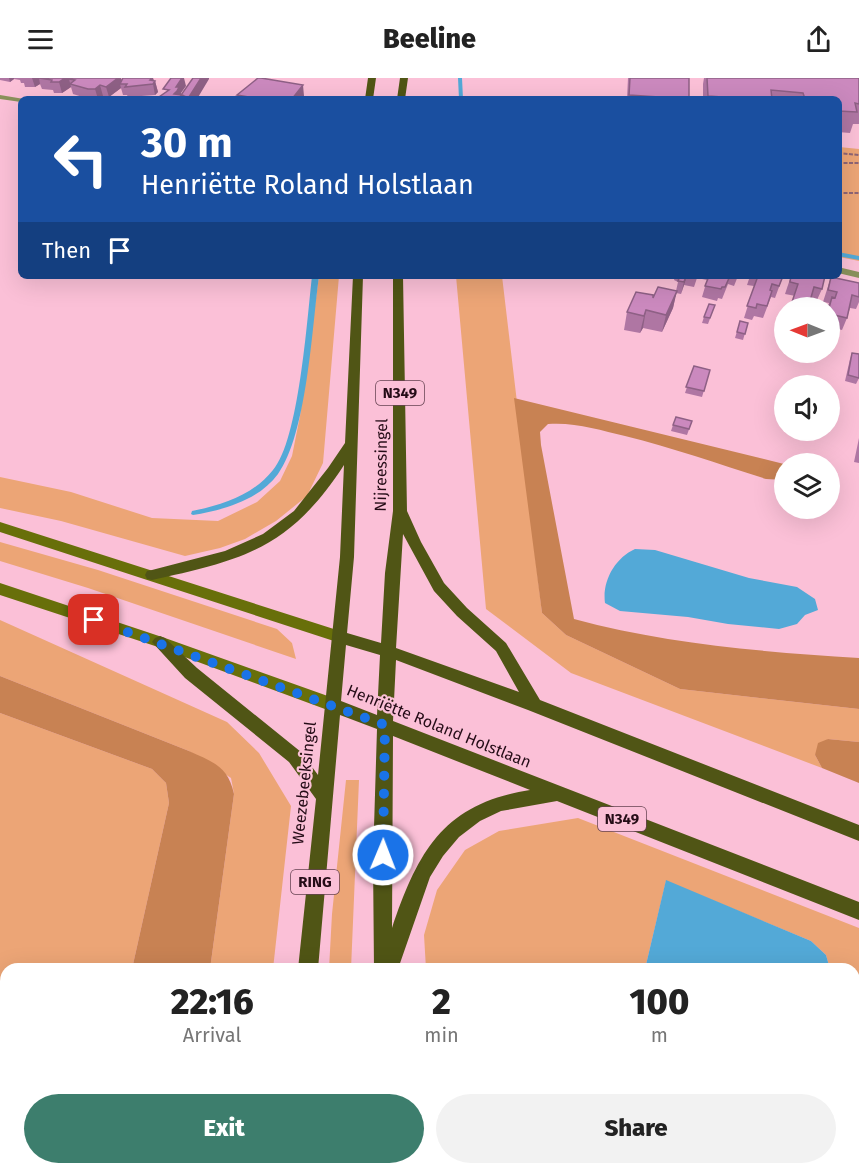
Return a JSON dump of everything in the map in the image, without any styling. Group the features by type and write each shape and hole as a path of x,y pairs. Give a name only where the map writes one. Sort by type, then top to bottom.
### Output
{"main road":[{"path":"369,96 372,78"},
{"path":"401,96 404,78"},
{"name":"Nijreessingel","path":"340,637 353,441 358,279"},
{"name":"Nijreessingel","path":"385,725 392,548 400,511 398,279"},
{"path":"152,575 200,565 241,550 272,534 297,516 312,500 353,441"},
{"name":"N349","path":"400,511 414,543 439,587 462,612 501,647 534,705"},
{"path":"0,527 388,651 534,705 859,833"},
{"name":"Henriëtte Roland Holstlaan","path":"0,589 160,642 333,705 859,911"},
{"name":"Weezebeeksingel","path":"309,963 340,637"},
{"path":"160,642 191,673 295,757 323,795"},
{"path":"385,725 382,910 386,963"},
{"path":"388,963 420,876 441,843 464,824 498,805 556,794"}],"street":[{"path":"0,97 18,100"},
{"path":"842,271 859,274"}],"path":[{"path":"842,153 859,155"},
{"path":"842,162 859,163"},
{"path":"842,193 859,193"}],"shaded area":[{"path":"842,147 859,149 859,261 842,258"},
{"path":"319,279 339,279 323,463 307,496 276,521 245,539 220,548 185,556 61,521 0,508 0,477 71,492 152,518 218,521 257,502 280,481 292,456 300,416"},
{"path":"456,279 502,279 542,613 566,635 680,689 859,709 859,742 828,739 815,755 822,768 571,673 486,609"},
{"path":"514,398 774,462 774,479 766,479 625,436 578,425 548,424 540,432 541,445 574,619 644,635 715,646 859,658 859,709 680,689 566,635 542,613"},
{"path":"0,542 98,570 277,629 292,643 296,659 88,588 0,561"},
{"path":"0,620 227,722 259,753 291,806 274,963 211,963 234,794 231,778 189,751 0,676"},
{"path":"0,676 189,751 212,762 223,771 228,777 234,794 211,963 133,963 169,803 166,783 152,769 0,713"},
{"path":"0,713 152,769 166,783 169,803 133,963 0,963"},
{"path":"828,739 859,742 859,783 822,768 815,755 818,743"},
{"path":"346,780 359,780 351,963 329,963"},
{"path":"578,818 859,928 859,963 828,963 826,955 811,941 666,881 646,963 426,963 424,935 437,890 465,850 499,831"}],"water":[{"path":"312,279 319,279 307,379 296,433 288,456 270,483 251,497 229,507 191,514 192,511 237,498 265,479 273,470 282,455 289,433 304,348"},
{"path":"635,549 655,550 749,578 797,587 815,599 818,610 805,615 797,624 779,629 620,611 605,603 606,587 616,564"},
{"path":"666,880 811,941 826,955 828,963 646,963"}],"building":[{"path":"39,78 65,78 59,82 51,82 52,80"},
{"path":"70,78 118,78 106,87 100,85 95,89 88,89 70,84 75,80"},
{"path":"123,78 152,78 150,80 155,81 153,84 125,87 127,84 120,84"},
{"path":"171,78 182,78 174,94 181,96 160,96 169,90 163,89"},
{"path":"193,78 201,78 190,96 181,95"},
{"path":"258,78 303,85 294,96 237,95"},
{"path":"630,78 689,78 689,96 629,95"},
{"path":"707,78 859,78 859,104 855,103 857,112 842,111 842,96 804,96 803,93 771,90 772,96 708,96"},
{"path":"708,279 729,279 725,287 721,289 705,286"},
{"path":"757,279 782,279 779,286 772,284 767,306 757,304 756,308 747,306"},
{"path":"790,279 824,279 822,289 814,287 811,297 794,297 798,284 790,282"},
{"path":"831,279 859,283 859,297 852,295 847,318 840,316 840,297 835,297 837,292 828,290"},
{"path":"658,287 677,291 666,315 646,310 644,316 627,312 636,292 653,295 653,298"},
{"path":"709,304 715,305 710,318 704,317"},
{"path":"740,321 748,323 745,334 737,332"},
{"path":"852,353 859,354 859,378 848,375"},
{"path":"694,366 710,370 704,391 686,387"},
{"path":"676,417 692,421 689,429 673,425"}],"waterway":[{"path":"460,78 461,96"},
{"path":"842,255 859,258"}],"route":[{"path":"94,620 206,658 385,725 383,855"}]}
